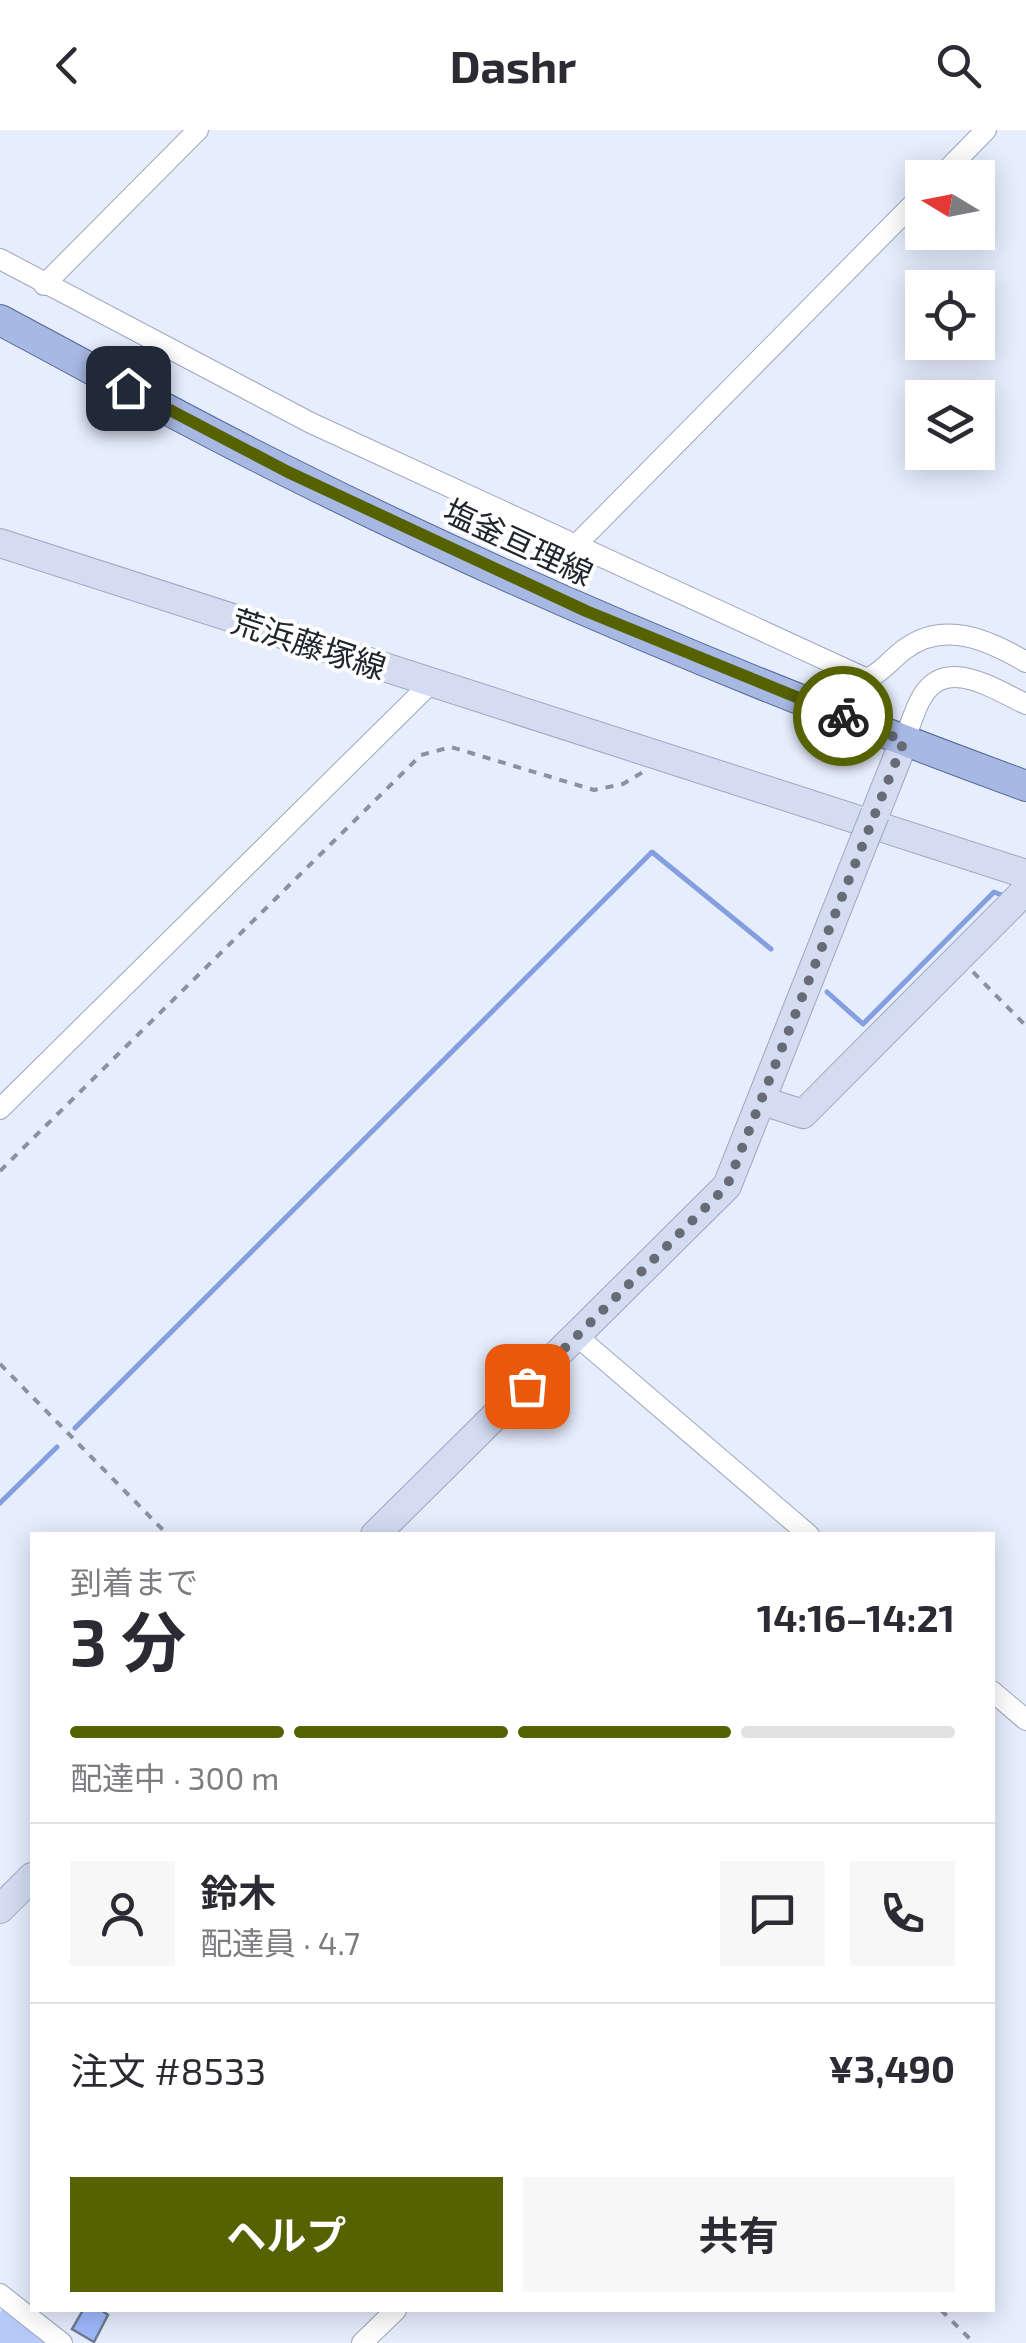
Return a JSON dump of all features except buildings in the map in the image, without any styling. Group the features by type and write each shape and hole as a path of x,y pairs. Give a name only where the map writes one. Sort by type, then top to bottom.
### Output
{"main road":[{"name":"塩釜亘理線","path":"0,320 306,481 586,611 904,741 1026,786"}],"street":[{"path":"44,285 198,130"},
{"path":"957,160 986,130"},
{"path":"574,547 905,211"},
{"path":"0,259 312,423 868,680 910,645 952,634 995,644 1026,662"},
{"name":"荒浜藤塚線","path":"0,543 652,752"},
{"path":"378,1532 727,1186 922,696 934,682 952,675 1026,704"},
{"path":"0,1109 432,682"},
{"path":"652,752 1026,874"},
{"path":"763,1101 803,1114 1026,890"},
{"path":"578,1337 806,1532"},
{"path":"995,1693 1026,1720"},
{"path":"0,1909 30,1878"},
{"path":"0,2294 62,2343"},
{"path":"362,2343 394,2312"}],"path":[{"path":"0,1171 421,755 451,747 594,790 622,784 643,772 652,752"},
{"path":"959,958 1026,1026"},
{"path":"0,1364 165,1532"},
{"path":"943,2312 974,2343"}],"shaded area":[{"path":"11,2301 64,2343 0,2343 0,2312"}],"waterway":[{"path":"75,1428 652,852 771,949"},
{"path":"827,992 863,1024 994,892 1004,896"},
{"path":"0,1503 57,1447"}],"way so far":[{"path":"527,1386 727,1186 904,741 843,716"}],"route":[{"path":"128,388 288,472 586,611 843,716"}]}
